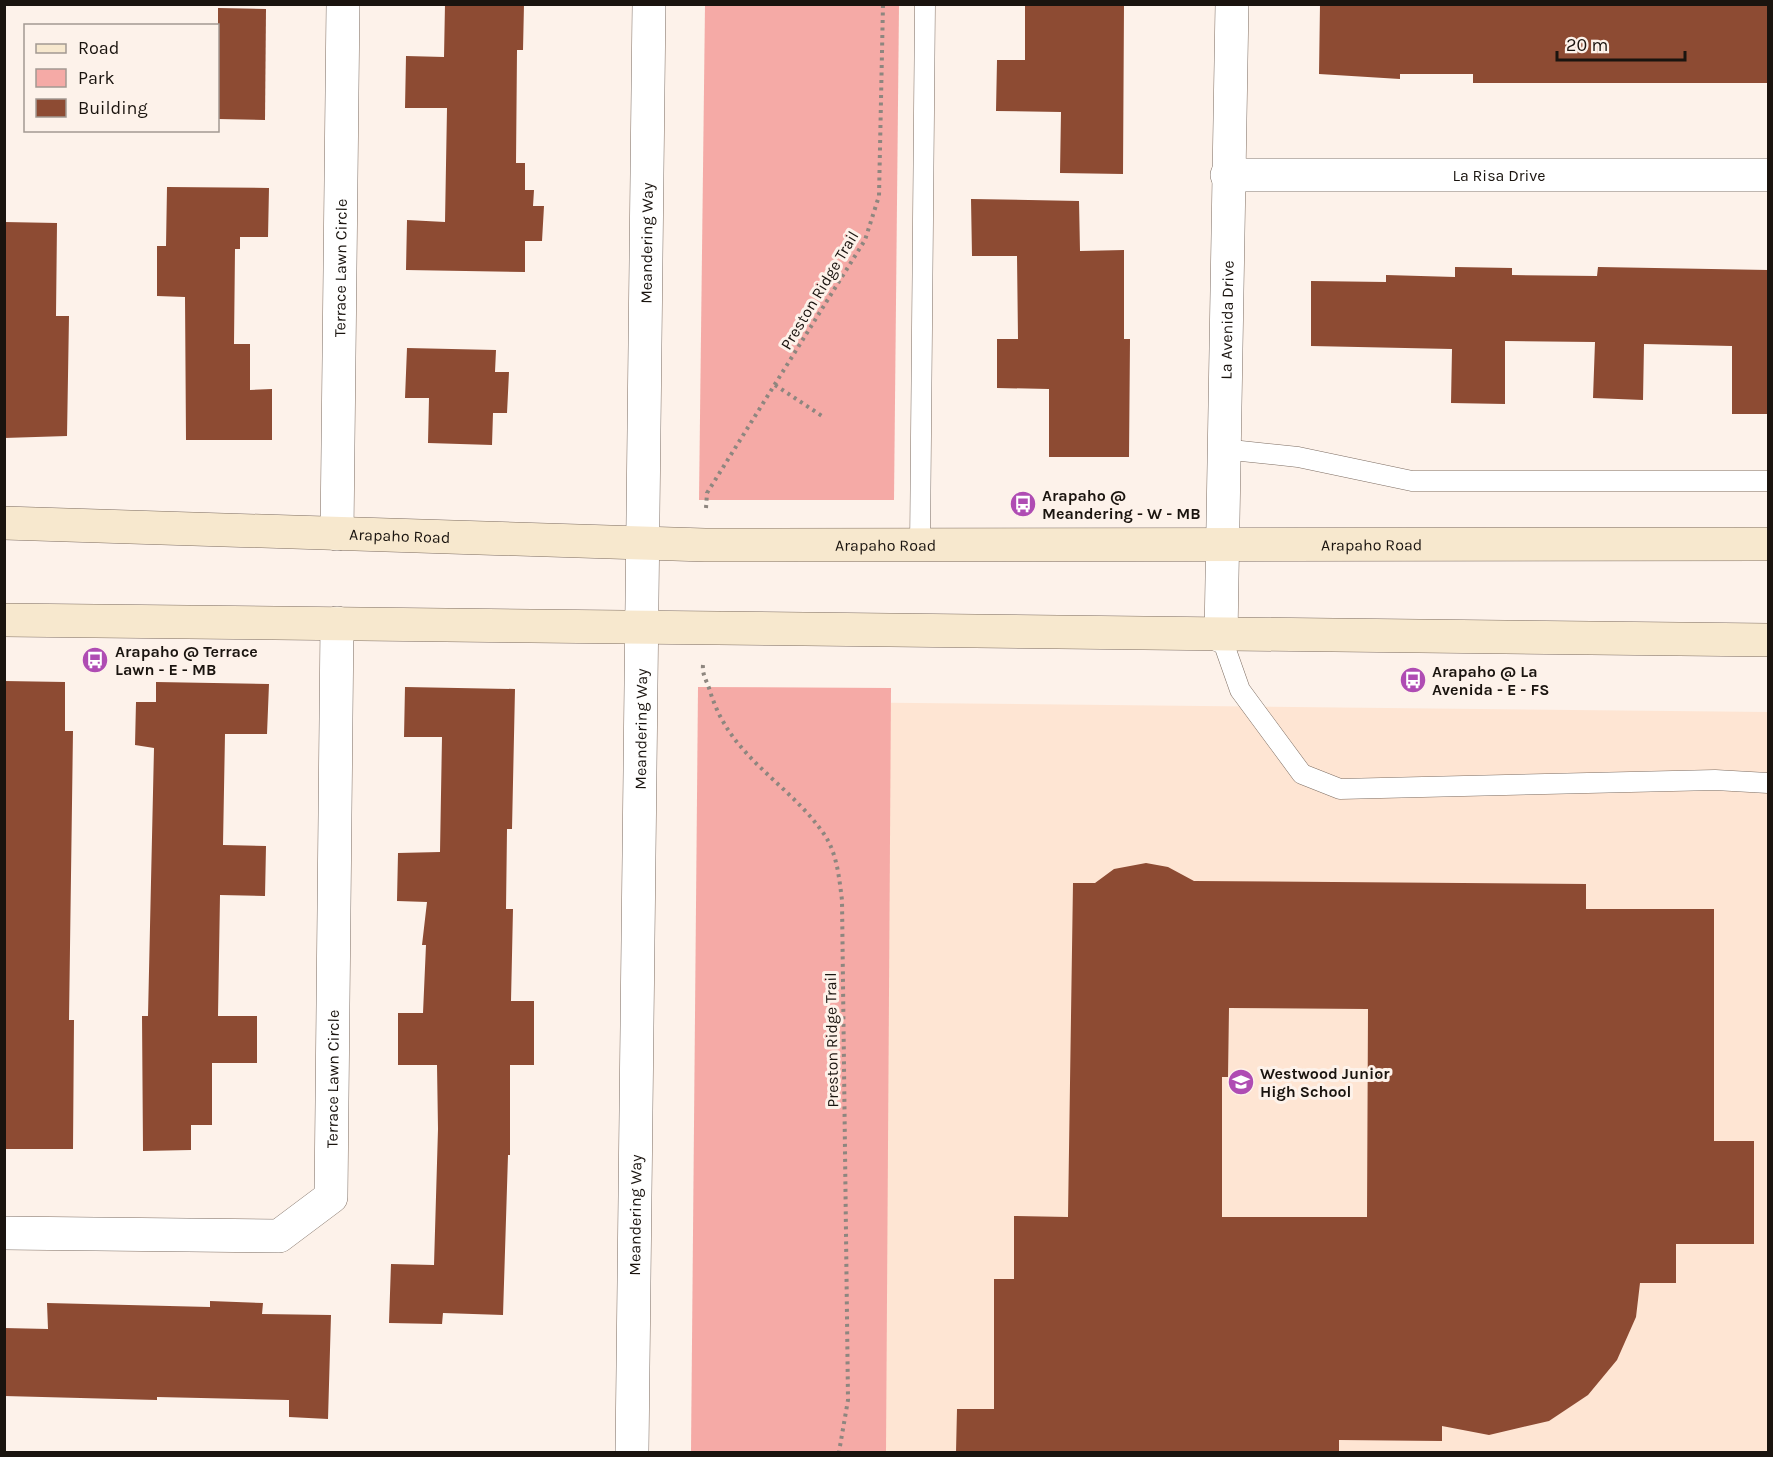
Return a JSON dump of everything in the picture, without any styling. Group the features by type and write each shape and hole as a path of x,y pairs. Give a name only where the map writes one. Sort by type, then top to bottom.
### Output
{"main road":[{"name":"Arapaho Road","path":"4,523 104,524 643,543 1768,544"},
{"path":"4,620 1221,636 1768,640"}],"street":[{"name":"Terrace Lawn Circle","path":"337,534 343,4"},
{"name":"Meandering Way","path":"632,1452 649,4"},
{"name":"La Avenida Drive","path":"1221,636 1222,449 1232,4"},
{"name":"La Risa Drive","path":"1227,175 1768,175"},
{"name":"Terrace Lawn Circle","path":"4,1233 279,1236 331,1197 337,623"}],"lane":[{"path":"920,545 925,4"},
{"path":"1222,449 1298,457 1412,481 1768,482"},
{"path":"1221,636 1240,690 1302,774 1340,789 1715,780 1768,783"}],"path":[{"name":"Preston Ridge Trail","path":"707,492 865,240 874,218 879,196 883,4"},
{"path":"775,385 822,416"},
{"name":"Preston Ridge Trail","path":"702,675 717,714 755,765 807,813 825,836 838,867 842,900 848,1388 843,1438 839,1452"}],"shaded area":[{"name":"Westwood Junior High School","path":"721,701 1768,712 1768,1452 706,1452"}],"green space":[{"path":"705,5 899,5 894,500 699,500"},
{"path":"698,687 891,688 886,1452 691,1452"}],"building":[{"path":"445,4 524,4 523,50 517,50 516,163 525,163 525,190 534,190 533,206 544,206 542,241 525,241 525,272 406,270 407,220 445,222 447,108 405,108 406,56 444,57"},
{"path":"1025,4 1124,4 1123,174 1060,173 1061,112 996,111 997,60 1025,60"},
{"path":"1320,4 1768,4 1768,83 1473,83 1473,74 1400,74 1400,79 1319,74"},
{"path":"218,8 266,9 265,120 219,119"},
{"path":"167,187 269,188 268,237 240,237 240,249 235,249 234,344 250,344 250,390 272,389 272,440 186,440 185,297 157,296 157,246 166,246"},
{"path":"971,199 1079,201 1080,251 1124,250 1124,339 1130,339 1129,457 1049,457 1049,389 997,388 997,339 1018,339 1017,256 972,256"},
{"path":"4,222 57,223 56,316 69,316 67,436 4,438"},
{"path":"1455,267 1512,268 1512,275 1597,276 1598,267 1768,270 1768,414 1732,414 1732,346 1644,344 1643,400 1593,398 1595,342 1505,341 1505,404 1451,403 1452,349 1311,346 1311,281 1386,282 1386,275 1455,277"},
{"path":"407,348 496,350 495,372 509,372 507,413 493,413 492,445 428,443 429,398 405,398"},
{"path":"4,681 65,682 65,731 73,731 69,1020 74,1020 73,1149 4,1149"},
{"path":"156,682 269,684 267,734 225,734 223,845 266,846 265,896 220,895 218,1016 257,1016 257,1063 212,1063 212,1125 191,1125 191,1150 143,1151 142,1016 148,1016 154,748 135,745 136,702 156,702"},
{"path":"405,687 515,689 512,829 507,829 506,909 513,909 511,1001 534,1001 534,1065 510,1065 510,1155 508,1155 503,1315 443,1313 442,1324 389,1323 391,1264 434,1265 438,1129 437,1065 398,1065 398,1013 423,1013 426,945 422,945 427,902 397,901 398,853 440,852 442,737 404,737"},
{"path":"1146,863 1168,867 1194,881 1586,884 1586,909 1714,909 1714,1141 1754,1141 1754,1244 1676,1244 1676,1283 1640,1283 1636,1317 1617,1360 1588,1395 1549,1421 1489,1435 1442,1426 1442,1441 1339,1440 1339,1452 956,1452 957,1409 994,1409 994,1279 1014,1279 1014,1216 1068,1217 1073,883 1095,883 1114,869","holes":["1229,1008 1368,1009 1367,1217 1222,1217 1222,1077 1228,1077"]},
{"path":"210,1301 263,1303 262,1314 331,1315 328,1419 289,1417 289,1400 157,1397 157,1400 4,1396 4,1328 48,1329 47,1303 210,1307"}],"place":[{"name":"Arapaho @ Meandering - W - MB","path":"1023,504"},
{"name":"Arapaho @ Terrace Lawn - E - MB","path":"95,660"},
{"name":"Arapaho @ La Avenida - E - FS","path":"1413,680"},
{"name":"Westwood Junior High School","path":"1241,1082"}]}
